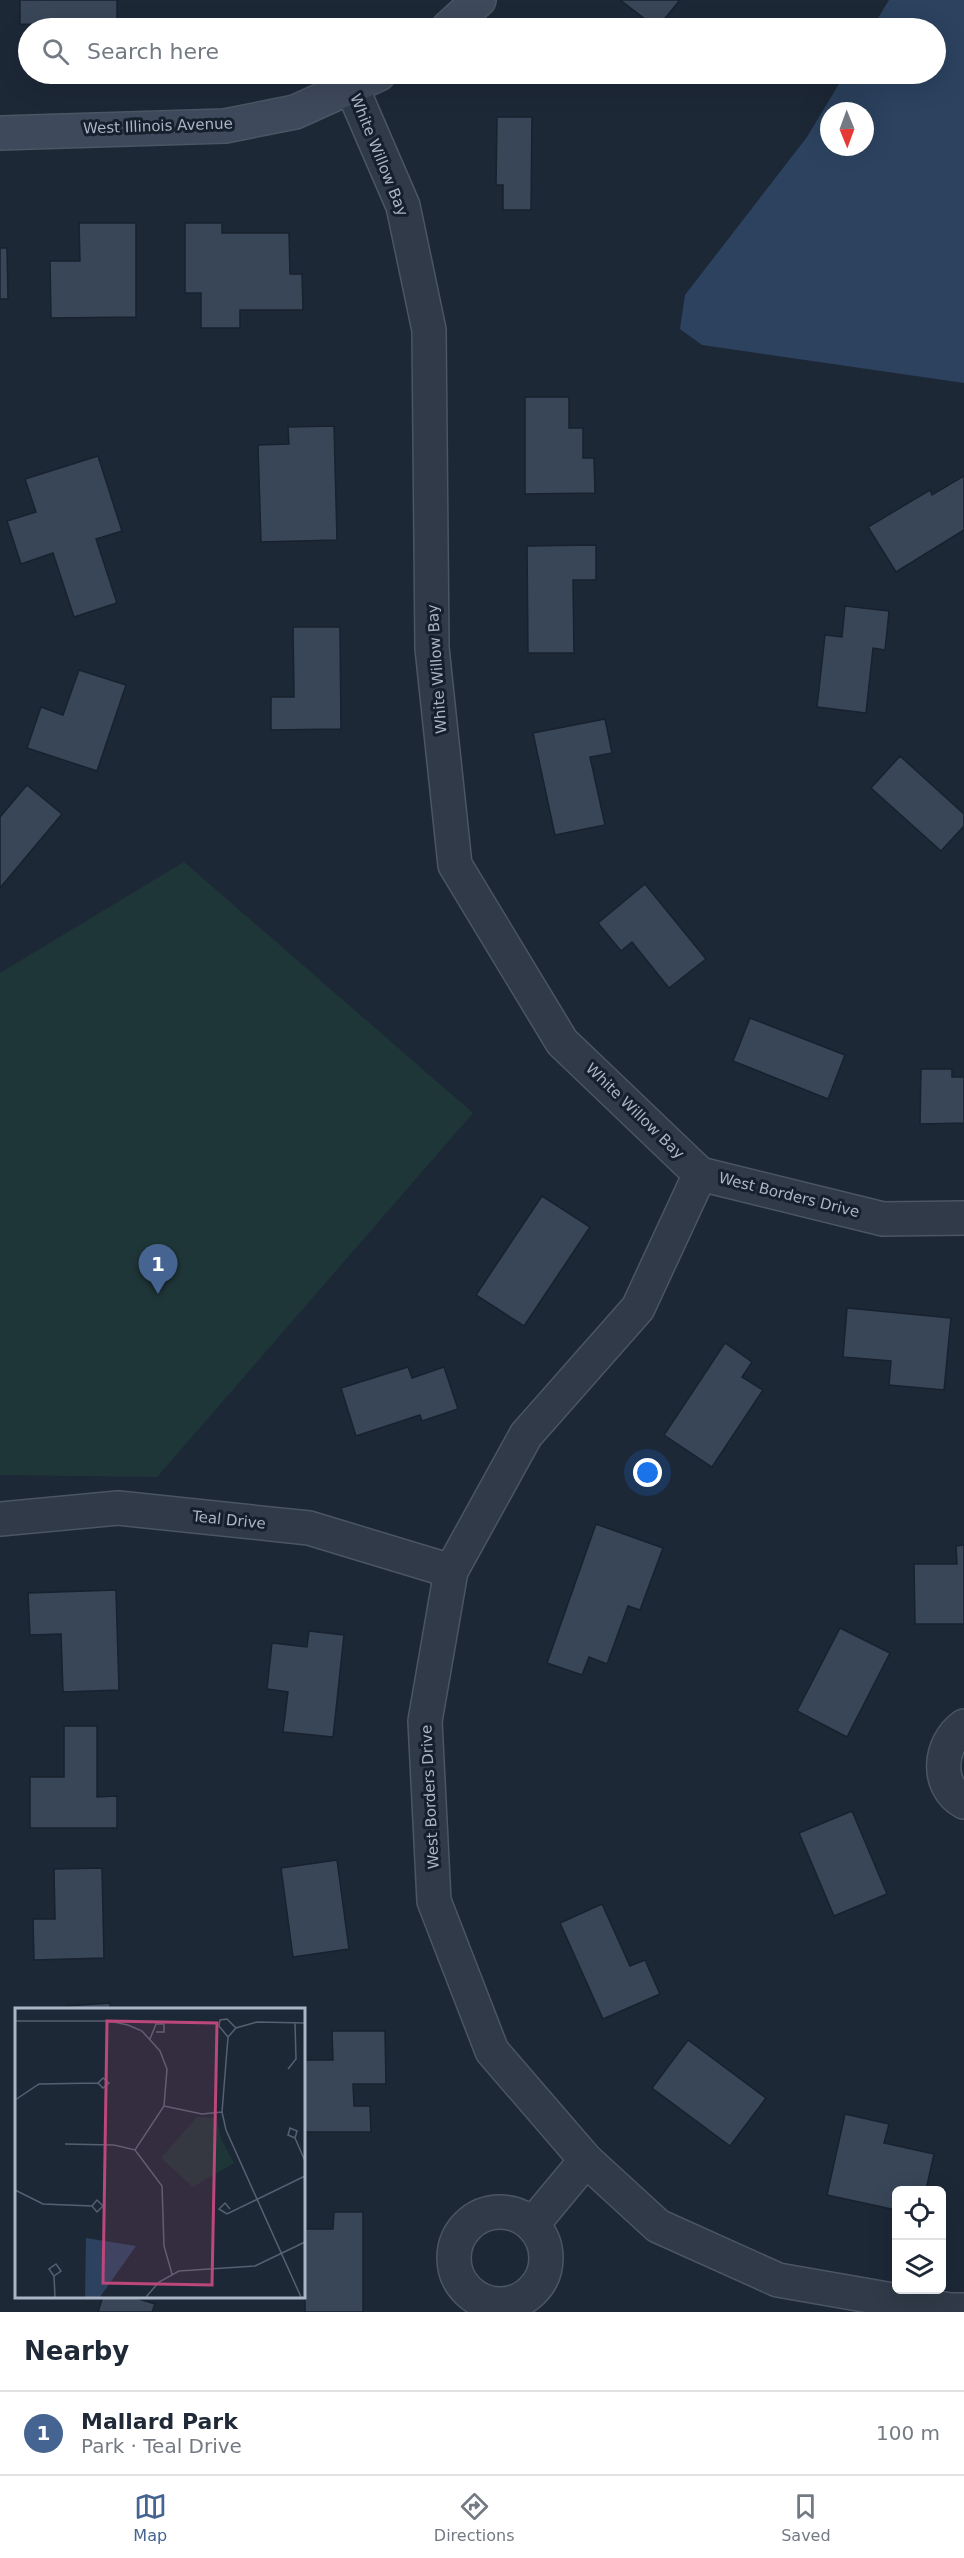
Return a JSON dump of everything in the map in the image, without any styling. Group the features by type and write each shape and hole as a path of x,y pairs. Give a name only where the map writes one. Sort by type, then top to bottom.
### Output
{"main road":[{"path":"459,18 480,0"},
{"name":"West Illinois Avenue","path":"0,133 225,126 295,112 358,84"}],"street":[{"name":"White Willow Bay","path":"366,84 404,206 429,330 432,648 455,866 562,1042 700,1173"},
{"name":"West Borders Drive","path":"964,1218 883,1219 700,1173 638,1308 526,1435 451,1571 425,1721 434,1900 492,2051 586,2160 658,2226 778,2280 950,2310 964,2310"},
{"name":"Teal Drive","path":"0,1519 118,1508 309,1528 451,1571"},
{"path":"964,1726 956,1732 946,1747 943,1766 947,1784 958,1799 964,1802"},
{"path":"532,2225 586,2160"}],"green space":[{"path":"184,862 473,1113 157,1477 0,1475 0,973"}],"water":[{"path":"889,0 964,0 964,383 702,345 680,329 685,295 807,137 820,115 820,156 874,156 874,102 828,102 839,84 946,84 946,18 878,18"}],"building":[{"path":"20,0 117,0 117,18 20,18"},
{"path":"620,0 680,0 665,18 644,18"},
{"path":"497,117 532,117 531,210 503,210 503,185 496,185"},
{"path":"79,223 136,223 136,317 51,318 50,261 80,261"},
{"path":"185,223 222,223 222,233 289,233 290,274 302,274 303,310 240,310 240,328 201,328 201,293 185,293"},
{"path":"0,248 7,248 8,299 0,299"},
{"path":"525,397 569,397 569,428 583,428 583,458 594,458 595,493 525,494"},
{"path":"334,426 337,540 261,542 258,445 289,444 288,427"},
{"path":"98,456 122,531 96,539 117,603 74,617 53,553 21,564 7,521 36,512 25,479"},
{"path":"964,476 964,530 896,572 868,527 930,490 932,495"},
{"path":"596,545 596,580 573,580 574,653 528,653 527,546"},
{"path":"845,606 889,611 885,650 873,648 866,713 817,707 825,635 842,637"},
{"path":"293,627 340,627 341,729 271,730 271,697 294,697"},
{"path":"79,670 126,685 97,771 27,748 41,707 63,715"},
{"path":"605,719 612,753 590,757 605,825 555,835 533,733"},
{"path":"900,756 964,814 964,826 941,851 871,788"},
{"path":"27,785 62,814 0,888 0,817"},
{"path":"645,884 706,959 669,988 632,942 621,951 598,923"},
{"path":"750,1018 845,1055 828,1099 733,1061"},
{"path":"921,1069 952,1069 952,1077 964,1077 964,1123 920,1124"},
{"path":"542,1196 590,1227 524,1326 476,1295"},
{"path":"847,1308 951,1318 944,1390 889,1385 891,1361 843,1357"},
{"path":"725,1343 752,1362 742,1377 763,1390 712,1467 664,1435"},
{"path":"408,1367 412,1378 444,1367 458,1409 422,1421 420,1415 356,1436 341,1388"},
{"path":"596,1524 663,1548 640,1610 628,1606 607,1664 589,1657 582,1675 547,1663"},
{"path":"964,1545 964,1624 915,1624 914,1564 957,1564 956,1546"},
{"path":"116,1590 119,1690 63,1692 61,1634 30,1635 28,1593"},
{"path":"840,1628 890,1653 847,1737 797,1711"},
{"path":"309,1631 344,1635 333,1737 283,1732 288,1692 267,1689 272,1643 307,1647"},
{"path":"64,1726 97,1726 97,1797 117,1796 117,1828 30,1828 30,1777 64,1777"},
{"path":"852,1811 887,1894 834,1916 799,1833"},
{"path":"337,1860 349,1949 293,1957 281,1868"},
{"path":"102,1868 104,1958 34,1960 33,1919 55,1919 54,1869"},
{"path":"602,1904 630,1966 645,1960 660,1994 603,2019 560,1923"},
{"path":"110,2003 110,2008 67,2008 67,2006"},
{"path":"332,2031 385,2031 386,2084 353,2084 354,2106 370,2106 371,2132 304,2132 304,2060 333,2060"},
{"path":"688,2040 766,2098 730,2146 652,2088"},
{"path":"845,2114 889,2124 884,2143 934,2154 927,2186 892,2186 892,2209 827,2195"},
{"path":"334,2212 363,2212 363,2312 305,2312 305,2229 333,2229"},
{"path":"103,2297 133,2297 155,2304 152,2312 98,2312"}],"place":[{"name":"Mallard Park","path":"158,1294"}]}
